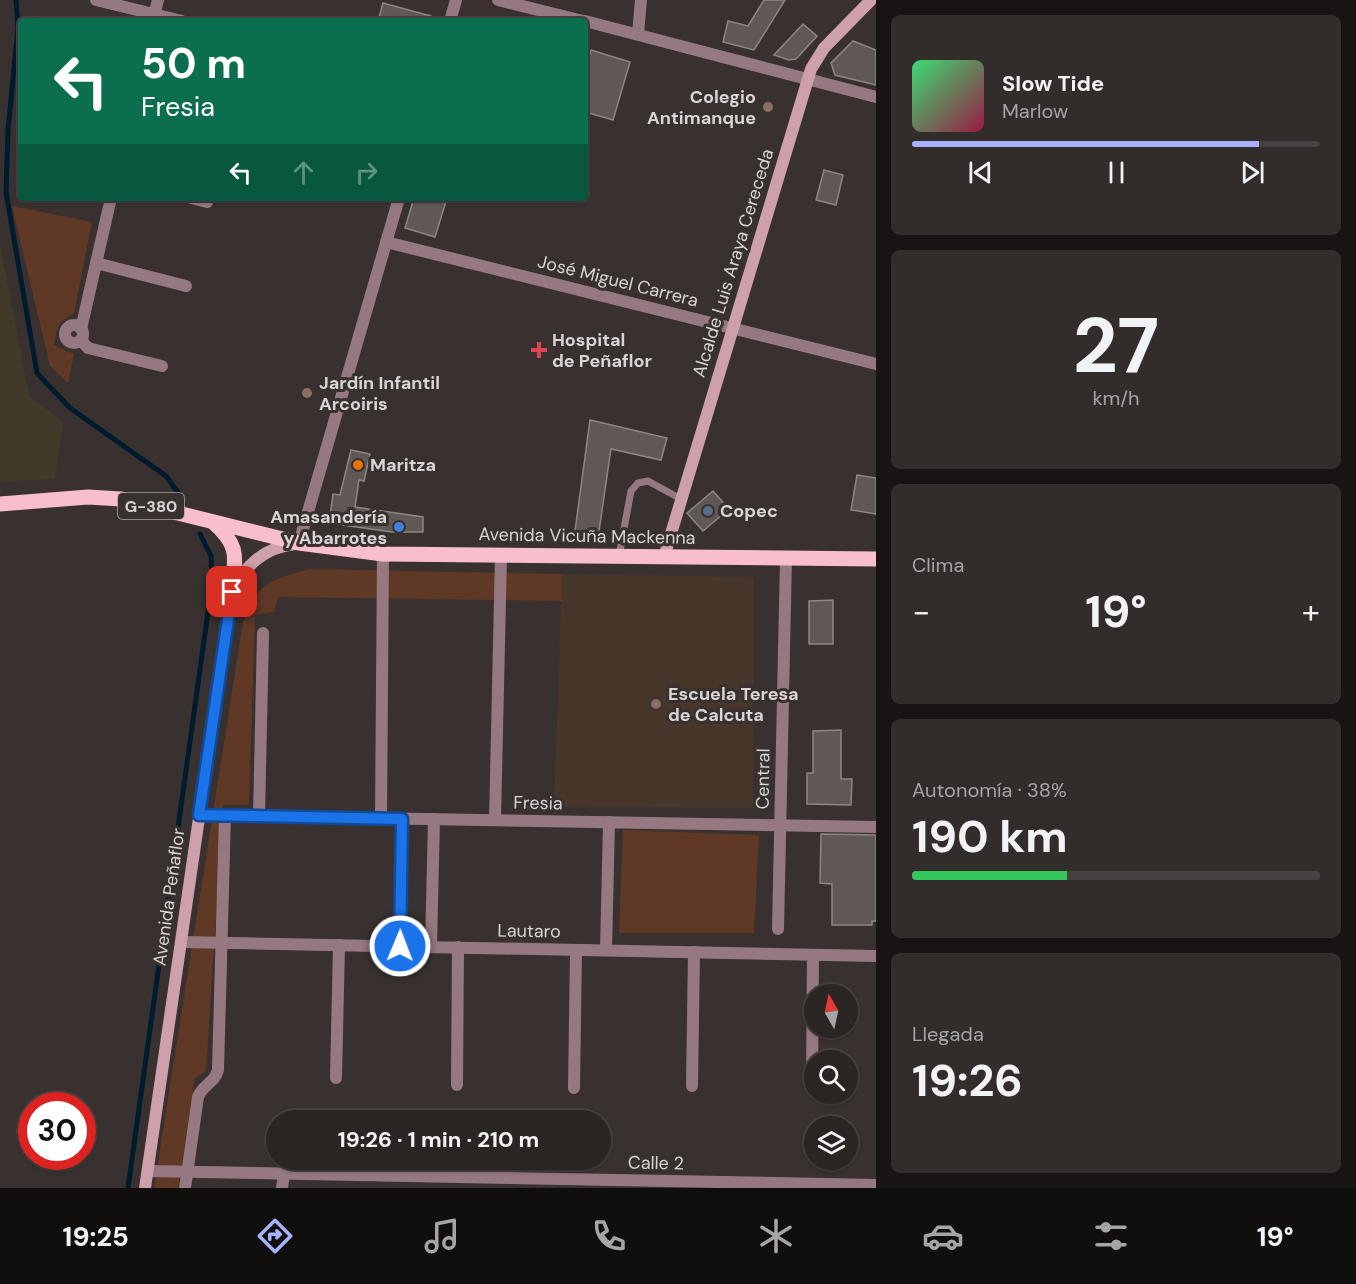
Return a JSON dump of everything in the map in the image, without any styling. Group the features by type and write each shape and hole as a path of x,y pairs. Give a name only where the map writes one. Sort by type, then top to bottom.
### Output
{"main road":[{"name":"Alcalde Luis Araya Cereceda","path":"664,557 808,78 824,48 871,0"},
{"name":"G-380","path":"0,504 88,497 121,499 299,543"},
{"path":"211,520 230,538 235,557 232,592"},
{"name":"Avenida Vicuña Mackenna","path":"299,543 384,554 876,559"},
{"name":"Avenida Peñaflor","path":"145,1188 232,592 238,580 255,560 277,547 299,543"}],"street":[{"path":"96,0 154,17 158,0"},
{"path":"451,18 456,0"},
{"path":"498,0 572,18"},
{"path":"638,34 641,0"},
{"path":"588,22 876,97"},
{"path":"110,201 81,334 88,348 162,366"},
{"path":"203,201 207,202"},
{"path":"299,543 398,201"},
{"name":"José Miguel Carrera","path":"386,242 876,364"},
{"path":"96,263 186,286"},
{"path":"381,818 384,554"},
{"path":"495,820 501,555"},
{"name":"Central","path":"778,930 786,558"},
{"path":"259,816 263,633"},
{"name":"Fresia","path":"199,815 876,827"},
{"path":"185,1188 198,1097 202,1089 217,1074 225,816"},
{"path":"400,946 402,819"},
{"path":"431,947 434,819"},
{"path":"606,950 609,822"},
{"name":"Lautaro","path":"181,942 876,956"},
{"path":"336,1078 339,945"},
{"path":"457,1085 458,947"},
{"path":"574,1088 576,950"},
{"path":"692,1086 694,952"},
{"path":"812,1050 813,955"},
{"name":"Calle 2","path":"148,1171 284,1174 380,1182 873,1186"},
{"path":"282,1188 284,1174"}],"lane":[{"path":"619,556 631,491 635,486 648,481 681,499"}],"shaded area":[{"path":"12,206 92,222 74,313 59,326 54,345 74,354 68,383 50,366"},
{"path":"0,243 29,396 63,421 55,479 0,482"},
{"path":"309,569 562,574 562,601 278,597 274,612 255,615 249,805 223,805 206,1071 195,1078 178,1188 154,1188 243,622 254,598 267,585 284,576"},
{"name":"Escuela Teresa de Calcuta","path":"562,574 754,577 753,808 554,807"},
{"path":"623,830 759,835 754,933 619,933"}],"building":[{"path":"764,0 785,0 754,50 723,42 728,21 748,26"},
{"path":"383,3 431,16 431,18 379,18"},
{"path":"803,24 817,36 796,59 789,60 774,55"},
{"path":"853,41 876,50 876,85 835,75 831,63"},
{"path":"591,50 630,62 613,120 588,113 588,60"},
{"path":"824,170 843,175 836,205 816,200"},
{"path":"413,201 446,201 435,237 405,228"},
{"path":"590,420 667,438 661,460 611,449 599,531 575,531"},
{"path":"351,450 370,454 364,481 359,480 355,507 423,517 423,532 392,532 329,523 333,494 340,495"},
{"path":"857,475 876,478 876,514 851,510"},
{"name":"Copec","path":"713,491 729,509 703,531 687,513"},
{"path":"833,600 833,644 809,644 809,601"},
{"path":"841,730 841,779 852,779 851,805 807,804 807,773 813,773 813,731"},
{"path":"821,834 876,835 876,921 872,921 872,925 832,925 832,884 820,883"}],"waterway":[{"path":"16,0 18,28 8,130 6,192 37,373 70,408 166,476 182,498"},
{"path":"128,1188 212,583 211,556 200,534"}],"place":[{"name":"Colegio Antimanque","path":"768,107"},
{"name":"Hospital de Peñaflor","path":"539,350"},
{"name":"Jardín Infantil Arcoiris","path":"307,393"},
{"name":"Maritza","path":"358,465"},
{"name":"Copec","path":"708,511"},
{"name":"Amasandería y Abarrotes","path":"399,527"},
{"name":"Escuela Teresa de Calcuta","path":"656,704"}],"route":[{"path":"232,592 199,815 402,819 400,946"}]}
